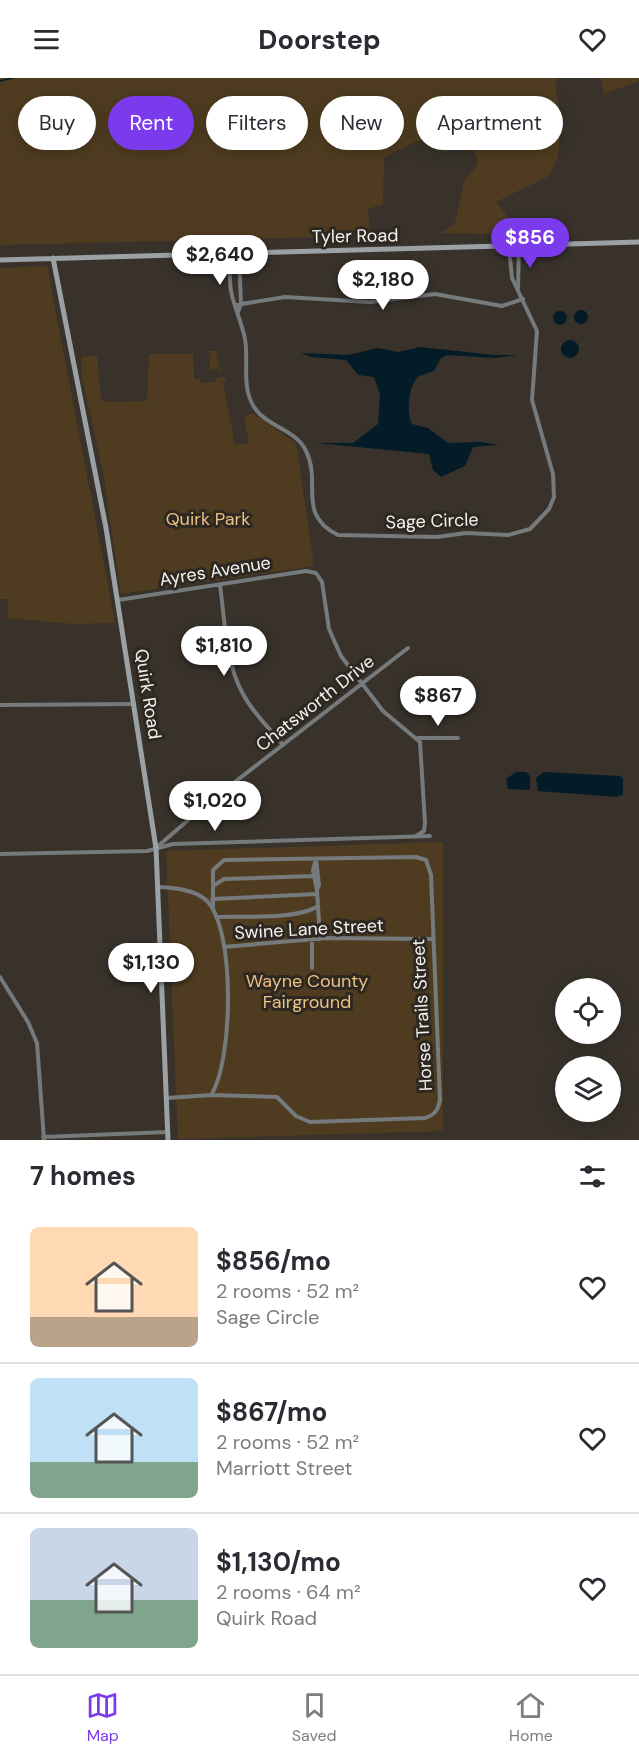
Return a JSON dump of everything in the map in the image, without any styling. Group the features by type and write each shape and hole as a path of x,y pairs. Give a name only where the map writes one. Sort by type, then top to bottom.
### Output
{"street":[{"name":"Tyler Road","path":"0,260 639,242"},
{"name":"Sage Circle","path":"230,254 231,290 245,340 245,373 249,396 255,408 269,421 296,437 306,450 311,466 312,502 318,520 326,529 338,535 437,537 466,533 507,535 530,529 549,509 554,497 553,474 532,400 537,332 512,278 509,247"},
{"name":"Sage Circle","path":"518,289 519,247"},
{"path":"238,313 241,304 239,254"},
{"name":"Quirk Road","path":"53,258 118,600 156,848 168,1140"},
{"path":"235,305 285,297 370,302 435,294 502,306 523,299"},
{"name":"Ayres Avenue","path":"118,600 306,571 316,573 322,582 332,639 361,684"},
{"path":"220,585 230,657 239,687 252,708 283,745"},
{"name":"Chatsworth Drive","path":"156,848 209,802 408,648"},
{"path":"361,684 387,716 418,738 423,750 425,823 424,831 416,836"},
{"path":"0,705 134,704"},
{"path":"418,738 458,738"},
{"path":"0,854 137,851 173,844 430,836"},
{"path":"167,1098 211,1095 218,1078 227,1034 224,947 213,909 213,870 225,860 298,857 316,859"},
{"name":"Horse Trails Street","path":"211,1095 277,1097 296,1116 310,1122 432,1116 438,1109 440,1100 431,875 426,860 416,857 316,859"},
{"path":"316,859 313,876 317,892 320,939"},
{"path":"316,859 320,885 317,892"},
{"path":"213,887 224,879 313,876"},
{"path":"158,887 193,892 207,901 213,909"},
{"path":"212,899 317,892"},
{"path":"216,917 301,913 318,906"},
{"name":"Swine Lane Street","path":"224,947 320,939 432,939"},
{"path":"312,940 312,969"},
{"path":"0,977 28,1022 37,1043 44,1138 168,1132"}],"green space":[{"path":"0,78 558,78 555,84 557,96 416,96 416,142 404,147 404,96 320,96 320,150 398,150 384,157 383,204 368,209 370,236 0,245"},
{"path":"601,78 639,78 639,81 604,94"},
{"path":"474,150 559,150 558,157 549,176 496,202 508,217 547,235 441,233 455,223 464,181 478,164"},
{"path":"47,266 115,622 111,623 74,624 8,618 8,599 0,599 0,268"},
{"path":"206,351 221,351 216,353 220,370 224,372 219,372 218,368 205,371 210,369 210,354"},
{"name":"Quirk Park","path":"149,354 193,354 194,379 200,378 201,383 216,382 216,378 226,377 226,381 223,382 235,445 249,443 244,417 252,413 296,443 314,566 121,594 103,472 81,372 82,357 97,356 101,400 109,402 147,401"},
{"name":"Wayne County Fairground","path":"443,842 443,1131 178,1139 166,851"}],"water":[{"path":"578,310 584,310 588,317 584,324 578,324 574,320 574,314"},
{"path":"557,311 563,311 567,318 563,325 557,325 553,321 553,315"},
{"path":"566,340 574,340 579,345 577,356 566,358 561,353 561,345"},
{"path":"420,347 494,355 518,355 494,358 447,355 441,358 434,371 419,376 415,380 410,392 409,413 412,424 428,428 448,443 481,442 497,445 473,447 465,466 441,477 433,470 429,454 317,443 353,443 378,424 380,395 374,377 358,375 346,360 311,357 301,353 348,355 378,348 398,352"},
{"path":"516,772 526,772 530,776 530,790 508,789 506,779"},
{"path":"544,772 620,776 623,779 623,794 617,797 538,791 536,778"}],"waterway":[{"path":"0,81 13,78"}]}
